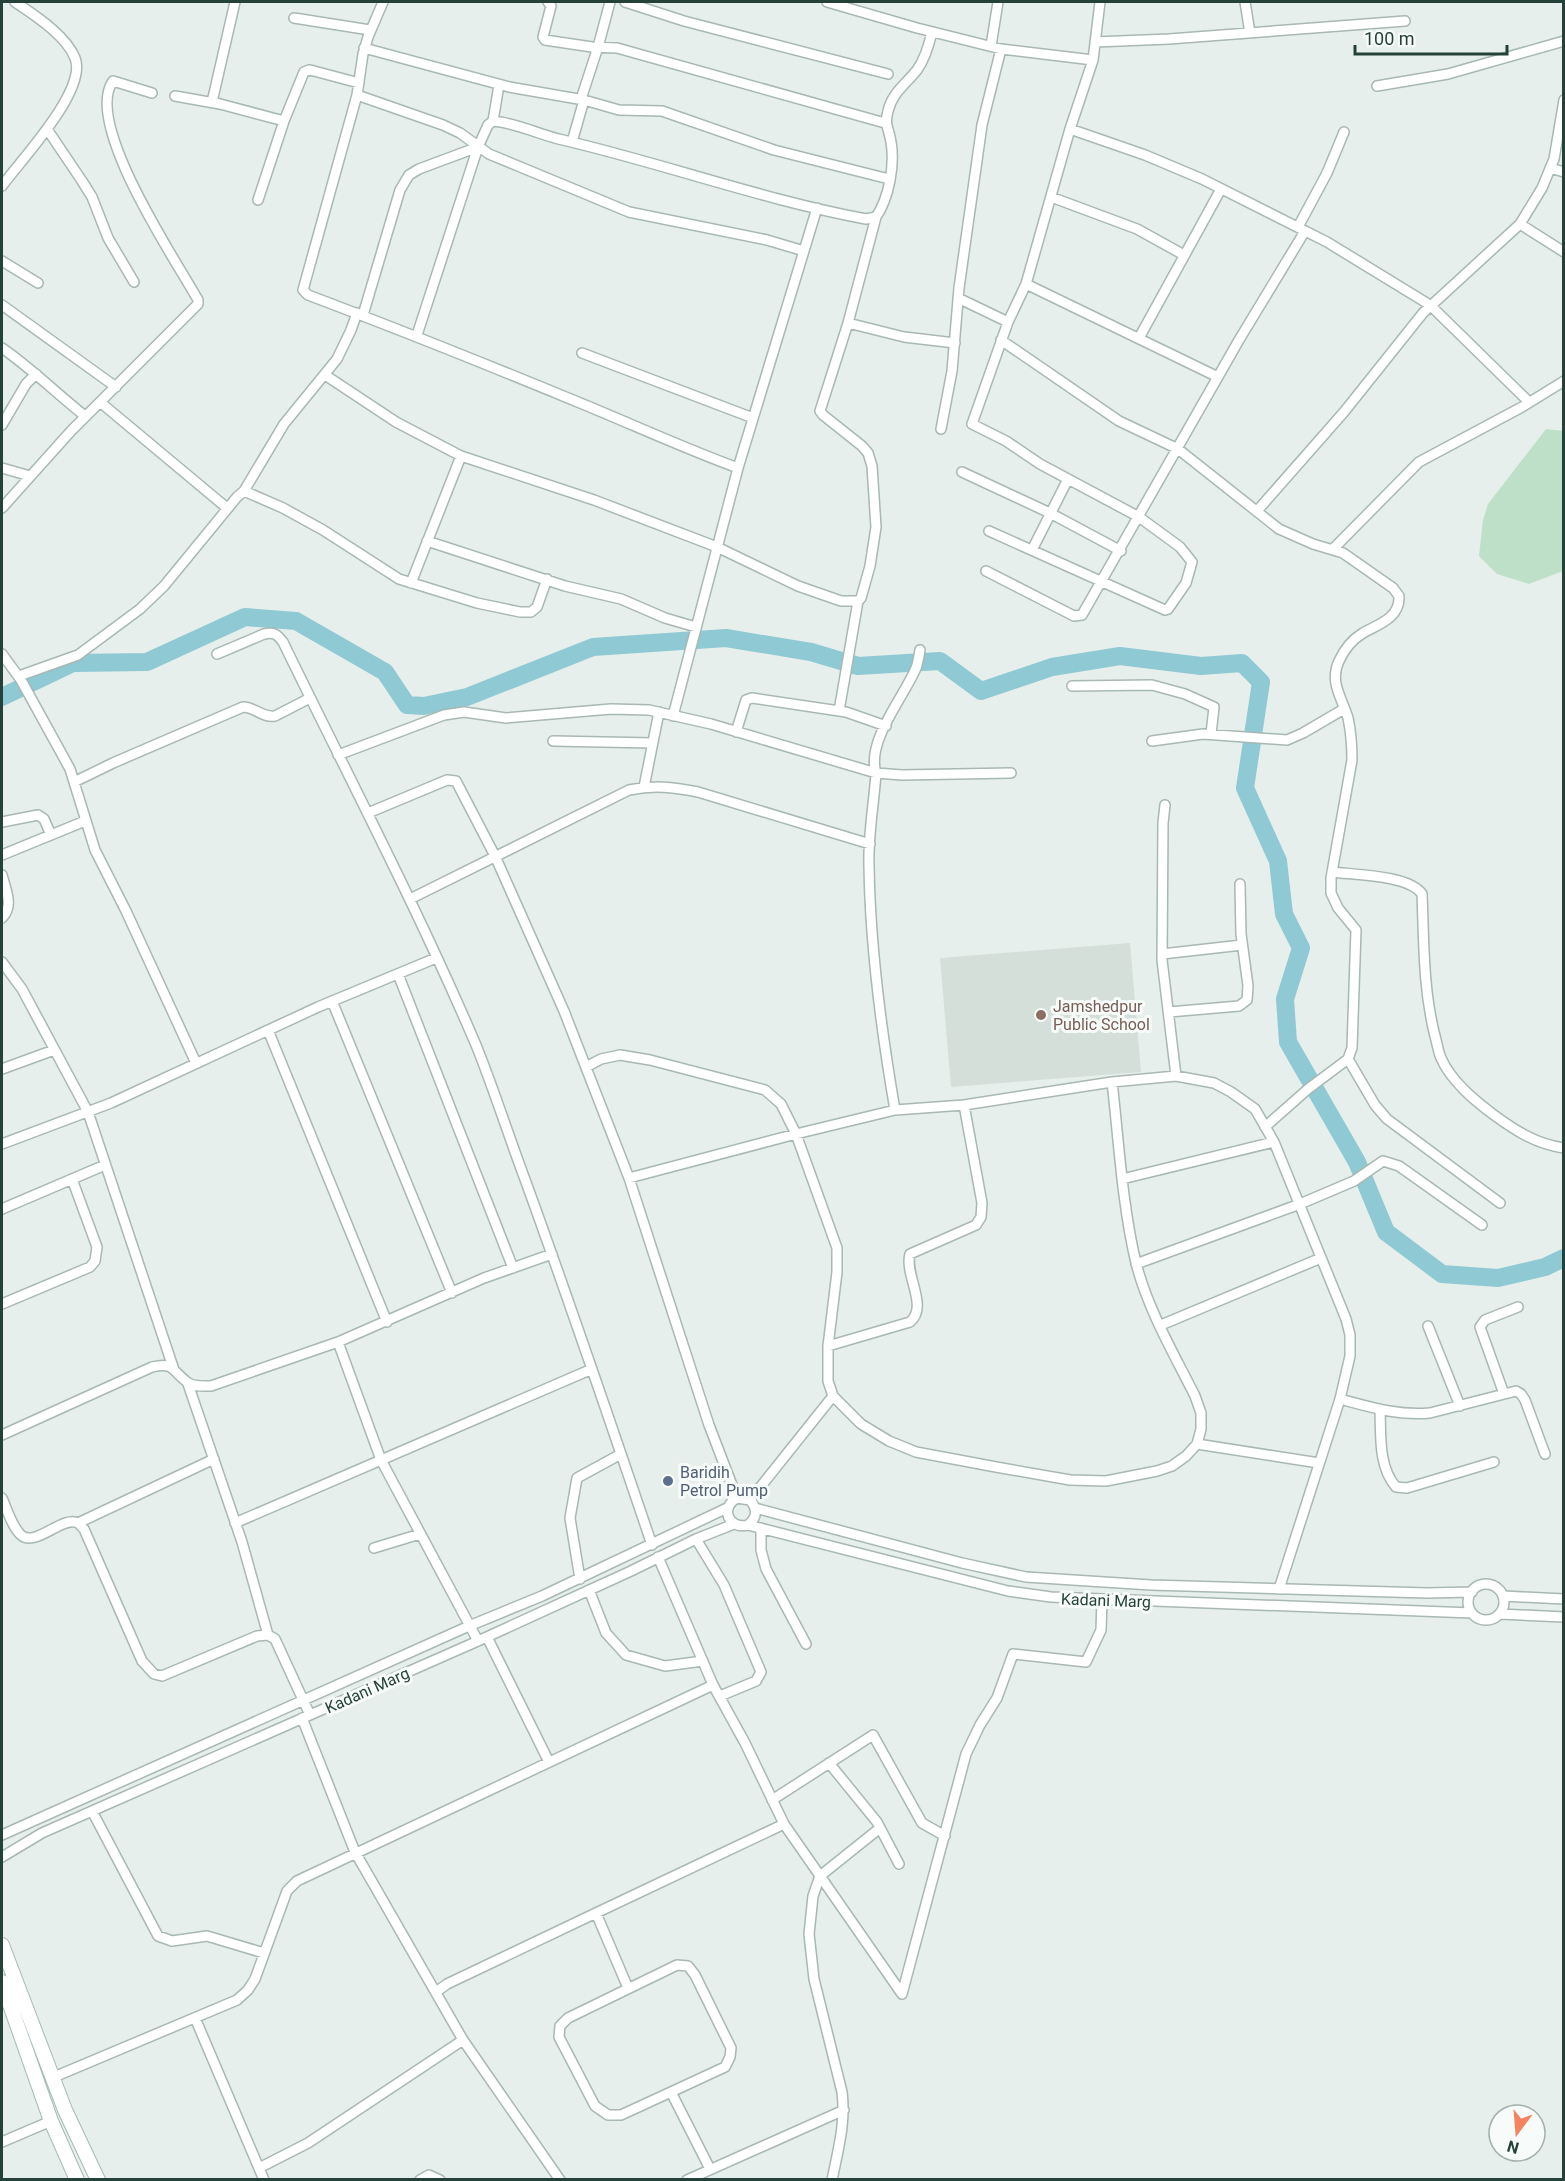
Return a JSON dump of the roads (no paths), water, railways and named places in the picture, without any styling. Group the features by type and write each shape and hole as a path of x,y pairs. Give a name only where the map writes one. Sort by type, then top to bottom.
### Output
{"street":[{"path":"2,186 58,113 76,76 77,64 74,56 51,28 15,2"},
{"path":"212,102 235,2"},
{"path":"383,2 364,48 357,95 303,290 308,295 417,335 680,447 738,468"},
{"path":"548,2 550,6 543,37 545,40 617,48 885,123"},
{"path":"572,142 584,100 582,96 610,2"},
{"path":"626,2 684,21 888,74"},
{"path":"827,2 1001,49 1093,60"},
{"path":"991,46 998,2"},
{"path":"989,531 1165,610 1186,583 1192,562 1180,547 1139,517 1040,464 1006,441 972,424 1001,340 1026,284 1070,129 1093,60 1100,2"},
{"path":"1245,2 1250,33"},
{"path":"294,18 370,30"},
{"path":"1095,42 1405,21"},
{"path":"839,711 858,601 861,598 870,566 876,527 872,466 868,453 820,411 889,179 891,140 885,123 890,102 917,69 927,50 932,32"},
{"path":"1377,86 1448,74 1563,41"},
{"path":"364,48 499,85 584,100 619,110 662,111 774,150 889,179"},
{"path":"941,429 952,371 958,298 982,125 1001,49"},
{"path":"258,200 284,122 304,72 314,71 359,83"},
{"path":"2,508 85,416 198,304 198,300 134,187 110,129 108,91 113,81 152,93"},
{"path":"417,335 478,147 488,125 493,121 499,85"},
{"path":"357,95 443,125 506,161 629,212 767,240 804,251"},
{"path":"175,96 212,102 284,122"},
{"path":"1257,511 1344,412 1430,305 1520,224 1542,188 1554,159 1563,100"},
{"path":"493,121 627,155 817,208 866,219 876,217"},
{"path":"47,129 92,197 108,238 134,282"},
{"path":"1070,129 1145,154 1327,242 1430,305 1530,402"},
{"path":"986,571 1079,617 1082,615 1121,551 1302,229 1344,132"},
{"path":"20,678 78,655 131,616 164,586 227,508 244,491 284,424 325,375 344,346 360,314 400,190 409,175 478,147"},
{"path":"1550,168 1563,172"},
{"path":"1139,338 1221,189"},
{"path":"1051,197 1137,229 1184,255"},
{"path":"674,716 738,468 817,208"},
{"path":"1520,224 1563,252"},
{"path":"2,261 38,283"},
{"path":"1026,284 1218,377"},
{"path":"958,298 1008,322"},
{"path":"2,306 116,387"},
{"path":"848,323 904,336 955,343"},
{"path":"1001,340 1119,421 1178,448 1279,529 1313,544 1343,553 1393,588 1399,596 1397,608 1390,618 1361,634 1349,645 1339,660 1335,680 1352,744 1352,760 1332,872 1331,893 1338,908 1356,930 1352,1048 1348,1059 1308,1089 1265,1127"},
{"path":"2,348 85,416"},
{"path":"582,353 753,418"},
{"path":"2,425 26,384 36,374"},
{"path":"325,375 396,422 461,456 594,500 717,547 798,586 841,602 858,601"},
{"path":"1333,549 1419,462 1530,402 1563,381"},
{"path":"100,402 227,508"},
{"path":"411,583 461,456"},
{"path":"2,468 30,476"},
{"path":"962,472 1050,513 1121,551"},
{"path":"1032,550 1068,479"},
{"path":"244,491 283,508 352,547 391,574 411,583 477,603 520,612 534,610 547,579"},
{"path":"428,541 583,591 621,599 695,631"},
{"path":"218,654 264,634 277,635 283,642 410,899 476,1046 552,1254 652,1545"},
{"path":"895,1110 882,1036 872,931 869,863 876,773 873,766 874,756 886,726 916,668 920,650"},
{"path":"2,654 20,678 70,769 95,850 126,911 196,1063"},
{"path":"1072,686 1152,685 1199,699 1214,707 1211,734"},
{"path":"74,782 243,707 274,716 310,698"},
{"path":"736,732 743,705 748,699 839,711 886,726"},
{"path":"338,755 444,715 464,712 506,718 611,709 659,712 876,773 902,775 1011,773"},
{"path":"1152,741 1211,734 1287,740 1344,709"},
{"path":"644,787 659,712"},
{"path":"553,741 653,742"},
{"path":"368,813 452,780 456,782 495,856 564,1011 586,1067 629,1178 709,1425 737,1498"},
{"path":"410,899 629,790 644,787 671,786 698,792 870,844"},
{"path":"1165,805 1162,954 1176,1076"},
{"path":"2,822 38,815 44,819 51,835"},
{"path":"2,855 85,821"},
{"path":"1332,872 1398,880 1418,888 1422,894 1428,1007 1441,1058 1452,1076 1466,1092 1511,1128 1539,1142 1563,1148"},
{"path":"2,875 9,905 2,918"},
{"path":"1168,1012 1224,1008 1244,1004 1247,1000 1248,986 1242,945 1240,884"},
{"path":"1162,954 1242,945"},
{"path":"2,1144 111,1103 332,1001 436,958"},
{"path":"2,962 22,989 87,1112 173,1367 188,1384 214,1459 268,1635"},
{"path":"398,974 513,1268"},
{"path":"332,1001 452,1293"},
{"path":"268,1030 387,1322"},
{"path":"2,1069 54,1050"},
{"path":"586,1067 601,1059 620,1055 650,1060 765,1090 781,1104 796,1134 837,1248 837,1272 828,1346 828,1381 833,1396 861,1424 889,1441 916,1452 1070,1480 1106,1481 1157,1472 1179,1461 1197,1444 1201,1429 1201,1413 1195,1396 1161,1325 1136,1264 1122,1179 1112,1082"},
{"path":"1348,1059 1375,1105 1387,1119 1500,1203"},
{"path":"629,1178 895,1110 964,1105 1112,1082 1176,1076 1214,1083 1231,1092 1255,1109 1274,1142 1350,1335 1350,1356 1340,1399 1279,1589"},
{"path":"828,1346 910,1322 916,1317 918,1308 910,1270 910,1254 976,1225 981,1217 982,1203 964,1105"},
{"path":"1122,1179 1274,1142"},
{"path":"1136,1264 1300,1204 1354,1181 1383,1161 1399,1166 1482,1225"},
{"path":"2,1209 105,1165"},
{"path":"2,1304 90,1267 95,1261 97,1247 72,1179"},
{"path":"188,1384 211,1386 338,1342 452,1293 552,1254"},
{"path":"1161,1325 1321,1258"},
{"path":"1504,1394 1480,1327 1485,1320 1518,1307"},
{"path":"1428,1326 1460,1406"},
{"path":"338,1342 381,1460 469,1626 482,1639 549,1762"},
{"path":"2,1435 152,1367 165,1365 173,1367"},
{"path":"235,1523 592,1369"},
{"path":"1340,1399 1380,1409 1416,1414 1460,1406 1515,1391 1525,1400 1545,1454"},
{"path":"753,1504 737,1498 732,1500 727,1508 728,1517 739,1526 748,1525 755,1517 753,1504 833,1396"},
{"path":"1380,1409 1383,1458 1388,1476 1396,1487 1407,1488 1494,1462"},
{"path":"1197,1444 1319,1463"},
{"path":"579,1579 570,1518 577,1478 621,1454"},
{"path":"78,1523 214,1459"},
{"path":"2,1498 19,1534 26,1539 71,1521 78,1523 84,1529 142,1661 154,1674 162,1676 257,1635 268,1635 275,1639 303,1700 306,1717 356,1852 463,2040 560,2180"},
{"name":"Kadani Marg","path":"753,1504 962,1563 1026,1577 1151,1585 1427,1593 1472,1592"},
{"name":"Kadani Marg","path":"2,1835 579,1579 727,1508"},
{"name":"Kadani Marg","path":"2,1857 42,1833 482,1639 696,1539 734,1524"},
{"name":"Kadani Marg","path":"748,1525 1008,1592 1102,1600 1472,1613"},
{"path":"761,1528 761,1550 766,1569 806,1644"},
{"path":"375,1548 420,1534"},
{"path":"696,1539 724,1585 761,1672 756,1681 720,1696"},
{"path":"658,1557 713,1685 784,1824 902,1994 966,1754 997,1698 1013,1654 1086,1662 1101,1630 1102,1600"},
{"path":"1500,1614 1504,1605 1500,1591 1491,1586 1481,1586 1472,1592 1468,1602 1476,1617 1488,1620 1500,1614 1563,1617"},
{"path":"589,1590 606,1632 626,1655 665,1666 703,1661"},
{"path":"1503,1596 1563,1599"},
{"path":"54,2077 237,2000 248,1990 255,1979 287,1891 305,1876 713,1685"},
{"path":"772,1800 873,1734 922,1823 945,1836"},
{"path":"830,1764 880,1828 899,1864"},
{"path":"92,1811 158,1936 172,1941 207,1936 264,1953"},
{"path":"436,1992 447,1984 784,1824"},
{"path":"832,2180 843,2130 844,2109 842,2091 814,1979 809,1934 813,1896 820,1876 880,1828"},
{"path":"596,1913 628,1988"},
{"path":"2,1945 65,2110 98,2180"},
{"path":"677,1965 688,1966 695,1975 731,2048 730,2057 724,2067 671,2092 621,2115 608,2115 595,2106 559,2037 560,2026 568,2018 677,1965"},
{"path":"2,1982 51,2121 77,2180"},
{"path":"195,2018 264,2180"},
{"path":"259,2168 308,2143 463,2040"},
{"path":"671,2092 710,2169"},
{"path":"687,2180 844,2109"},
{"path":"2,2142 51,2121"},
{"path":"420,2180 429,2175 440,2180"}],"waterway":[{"path":"2,697 73,663 147,662 245,617 296,621 385,672 407,705 424,706 467,697 593,647 726,638 811,652 858,666 940,661 981,691 1052,667 1120,656 1201,666 1242,663 1261,682 1245,788 1278,861 1284,914 1301,948 1285,999 1288,1042 1357,1162 1386,1232 1442,1274 1498,1278 1545,1267 1564,1258"}],"place":[{"name":"Jamshedpur Public School","path":"1041,1015"},
{"name":"Baridih Petrol Pump","path":"668,1481"}]}
